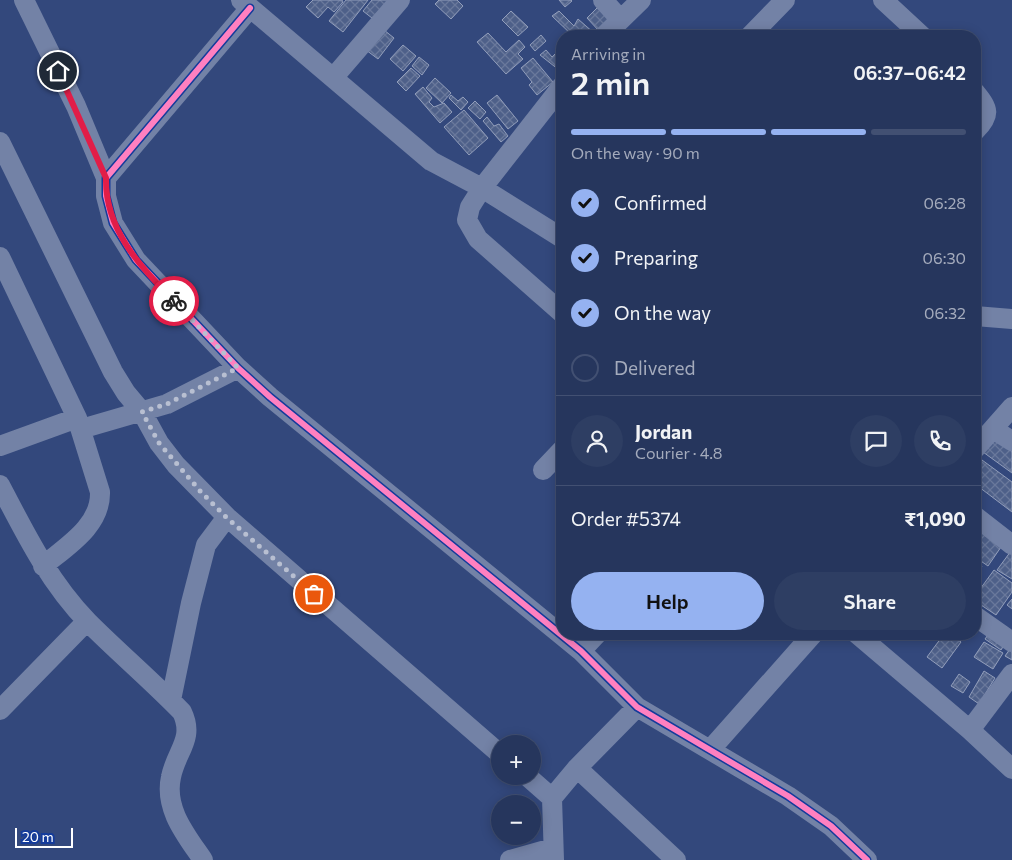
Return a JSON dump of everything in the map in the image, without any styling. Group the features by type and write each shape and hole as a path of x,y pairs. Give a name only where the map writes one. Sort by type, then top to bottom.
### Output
{"street":[{"path":"24,0 76,106 106,178 106,196 113,223 136,260 238,368 270,397 556,631"},
{"path":"333,78 400,0"},
{"path":"603,0 620,19"},
{"path":"610,30 640,0"},
{"path":"756,30 785,0"},
{"path":"883,0 916,30"},
{"path":"106,178 246,4 431,161 482,188 556,234"},
{"path":"556,94 482,188 470,207 467,220 478,239 556,308"},
{"path":"981,102 987,113 987,118 981,124"},
{"path":"0,142 112,372 142,412 159,443 176,465 226,517 491,746"},
{"path":"0,257 79,424 100,492 100,504 96,517 86,529 43,566"},
{"path":"981,317 1012,320"},
{"path":"0,446 79,424 142,412 167,404 238,368"},
{"path":"981,442 1012,407"},
{"path":"993,429 1012,441"},
{"path":"543,470 556,456"},
{"path":"0,484 43,566 87,621 182,712 188,730 170,778 170,798 178,824 203,860"},
{"path":"171,700 195,584 206,545 226,517"},
{"path":"981,521 1012,544"},
{"path":"981,620 1012,642"},
{"path":"0,710 87,621"},
{"path":"568,640 637,707 788,796 831,826 867,860"},
{"path":"581,651 591,640"},
{"path":"710,750 808,640"},
{"path":"864,640 970,730 1012,769"},
{"path":"970,730 1012,674"},
{"path":"510,860 553,854 552,798 577,768 637,707"},
{"path":"577,768 676,860"},
{"path":"537,785 552,798"}],"building":[{"path":"313,0 342,0 343,2 334,12 328,7 318,18 306,7"},
{"path":"346,0 368,0 343,32 329,21"},
{"path":"372,0 394,0 377,22 363,11"},
{"path":"439,0 457,0 463,6 451,19 435,4"},
{"path":"559,0 571,0 572,1 565,7"},
{"path":"599,6 611,19 598,30 587,18"},
{"path":"511,11 528,27 518,36 502,20"},
{"path":"559,11 574,26 578,19 591,30 567,30 552,16"},
{"path":"379,26 394,38 378,59 362,47"},
{"path":"488,33 506,52 519,40 525,47 518,54 523,59 506,74 477,42"},
{"path":"541,35 546,41 535,51 530,45"},
{"path":"403,45 416,56 403,71 390,59"},
{"path":"546,50 552,57 556,53 556,68 540,55"},
{"path":"419,57 429,65 422,75 412,66"},
{"path":"533,58 553,82 537,95 529,85 532,82 521,68"},
{"path":"411,68 420,76 406,91 397,82"},
{"path":"435,78 451,93 442,103 426,88"},
{"path":"423,87 432,98 429,102 434,107 444,103 452,112 440,123 415,94"},
{"path":"451,95 458,101 463,97 468,102 461,110 449,98"},
{"path":"497,95 518,121 508,129 487,103"},
{"path":"475,101 486,112 480,119 468,108"},
{"path":"464,110 488,138 469,155 444,127"},
{"path":"487,117 494,126 499,124 508,136 501,142 483,121"},
{"path":"996,435 1012,447 1012,473 983,452"},
{"path":"982,460 1012,482 1012,512 981,489"},
{"path":"981,532 1001,547 988,566 981,561"},
{"path":"1012,552 1012,579 997,570"},
{"path":"994,570 1012,583 1012,592 996,615 981,605 981,588"},
{"path":"1012,599 1012,609 1007,605"},
{"path":"990,632 1006,642 1001,650 985,639"},
{"path":"940,640 958,640 961,642 942,668 927,657"},
{"path":"984,642 1003,653 993,669 974,657"},
{"path":"1012,646 1012,660 1005,656"},
{"path":"984,671 995,678 979,704 969,697"},
{"path":"959,674 970,682 963,693 951,686"}],"cycle path":[{"path":"250,8 106,178 106,196 113,223 136,260 238,368 270,397 556,631"},
{"path":"568,640 637,707 788,796 831,826 867,860"}],"way so far":[{"path":"174,301 238,368 167,404 142,412 159,443 201,492 226,517 314,594"}],"route":[{"path":"58,71 76,106 106,178 106,196 113,223 136,260 174,301"}]}
